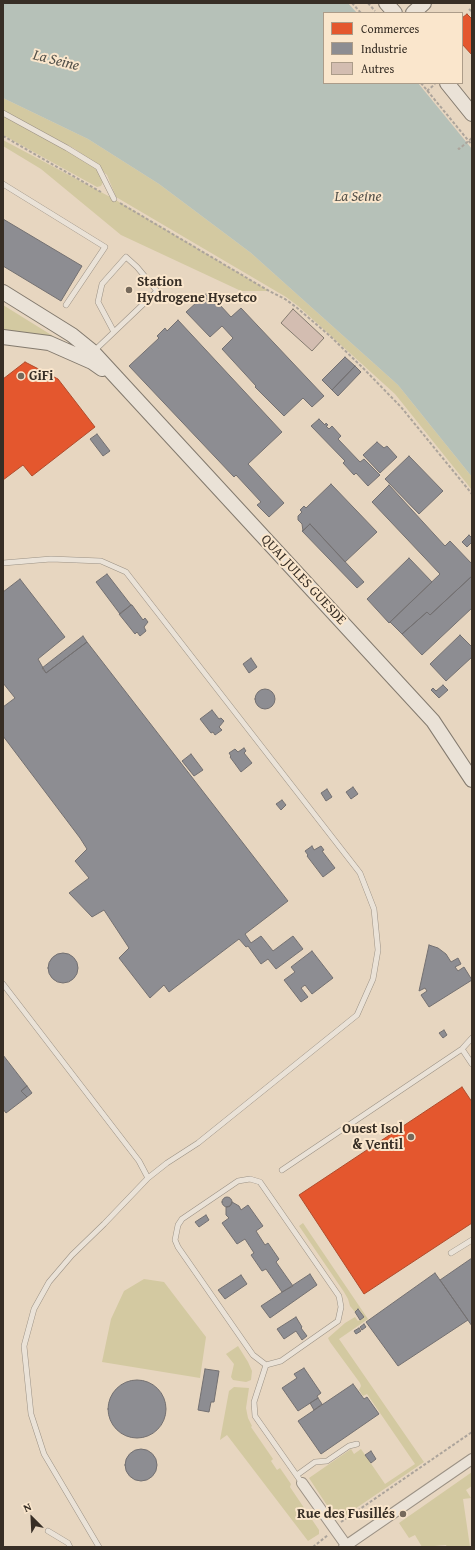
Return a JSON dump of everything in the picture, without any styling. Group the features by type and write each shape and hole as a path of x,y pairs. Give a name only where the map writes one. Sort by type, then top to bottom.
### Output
{"main road":[{"path":"414,12 424,3"},
{"path":"448,84 472,114"},
{"path":"457,84 472,102"},
{"name":"QUAI JULES GUESDE","path":"3,292 72,335 93,352 433,721 472,780"},
{"name":"QUAI JULES GUESDE","path":"3,337 49,343 92,362 126,388"}],"street":[{"path":"299,1479 345,1546 472,1459"}],"lane":[{"path":"3,113 98,167 114,199"},
{"path":"3,184 104,246 66,305"},
{"path":"93,352 114,332 157,291 137,267 126,257 102,284 98,302 114,332"},
{"path":"3,563 51,559 101,561 126,572 360,873 374,909 378,950 373,979 357,1015 198,1143 167,1163 148,1178 72,1255 49,1282 34,1309 24,1346 31,1414 44,1454 99,1547"},
{"path":"3,984 139,1161 148,1178"},
{"path":"282,1170 462,1049 472,1038"},
{"path":"462,1049 472,1064"},
{"path":"250,1179 260,1182 339,1296 342,1307 338,1321 281,1361 266,1364 253,1355 178,1247 175,1240 178,1225 182,1219 238,1181 250,1179"},
{"path":"450,1253 472,1240"},
{"path":"266,1364 254,1402 255,1416 299,1479 315,1462 327,1460 349,1446 358,1444"},
{"path":"48,1531 68,1543 70,1547"}],"path":[{"path":"352,3 360,12"},
{"path":"368,3 387,7"},
{"path":"469,9 472,12"},
{"path":"422,84 472,145"},
{"path":"427,91 435,84"},
{"path":"3,136 114,199 285,299 296,307 362,366 401,407 472,494"},
{"path":"458,148 459,149 472,138"},
{"path":"312,1547 322,1541 342,1522 382,1493 472,1432"}],"shaded area":[{"path":"3,98 88,139 159,184 251,253 398,385 472,477 472,490 395,394 298,306 286,297 116,197 107,175 99,168 104,180 101,186 97,187 3,135 3,114 96,165 75,149 3,111"},
{"path":"3,140 114,199 269,291 241,291 121,235 41,169 3,146"},
{"path":"3,305 53,336 54,339 3,330"},
{"path":"303,1223 368,1319 339,1339 424,1462 343,1517 334,1516 309,1478 351,1449 354,1454 361,1449 385,1484 415,1464 367,1394 363,1396 359,1390 361,1386 360,1383 328,1338 345,1323 355,1317 358,1321 364,1317 359,1309 355,1312 350,1306 344,1292 299,1226"},
{"path":"144,1279 164,1282 206,1337 200,1378 102,1362 111,1319 124,1291"},
{"path":"238,1346 252,1371 251,1380 246,1382 233,1380 231,1377 234,1364 226,1354"},
{"path":"234,1387 249,1388 246,1408 248,1418 252,1426 251,1427 273,1459 271,1461 277,1470 280,1468 291,1484 290,1487 319,1530 319,1534 308,1541 227,1435 220,1440 229,1391"},
{"path":"472,1472 472,1486 466,1490 471,1498 463,1499 470,1547 447,1547 446,1545 422,1547 415,1535 409,1538 399,1523"}],"water":[{"name":"La Seine","path":"3,3 348,3 356,12 323,12 323,84 419,84 472,149 472,477 398,385 251,253 159,184 88,139 3,98"}],"building: Commerces":[{"path":"467,14 472,19 472,55 463,45 463,17"},
{"path":"25,362 58,379 95,427 32,476 23,465 3,480 3,379"},
{"path":"462,1087 472,1102 472,1223 364,1294 299,1195"}],"building: Industrie":[{"path":"3,219 82,266 61,301 3,266"},
{"path":"208,292 231,317 241,308 324,396 312,407 303,398 284,416 255,387 256,386 222,349 233,338 222,326 210,337 186,312"},
{"path":"178,320 282,432 248,464 284,503 269,517 257,505 261,502 236,475 234,477 129,366 159,338 157,336 165,328 167,331"},
{"path":"345,357 355,366 332,390 322,380"},
{"path":"355,366 361,372 338,396 332,390"},
{"path":"319,419 325,425 326,423 328,425 326,426 329,429 332,426 341,436 338,439 360,462 364,459 380,475 368,486 356,473 354,475 343,463 345,461 311,426"},
{"path":"97,434 110,451 103,456 90,439"},
{"path":"377,442 384,448 387,446 397,457 380,473 363,455"},
{"path":"409,456 443,491 419,514 385,479"},
{"path":"331,484 377,532 345,562 310,524 303,531 302,524 298,520 298,516 302,512 300,510 304,506 306,508"},
{"path":"389,485 445,546 450,541 472,564 472,576 430,615 427,612 402,634 390,622 440,574 372,502"},
{"path":"310,524 364,582 357,588 302,531"},
{"path":"469,535 472,538 472,542 467,547 462,542"},
{"path":"409,558 432,582 389,623 367,599"},
{"path":"107,574 131,605 120,614 96,582"},
{"path":"472,576 472,608 422,655 402,634 427,612 430,615"},
{"path":"20,579 65,637 38,659 46,673 87,642 288,901 245,934 251,943 261,936 273,951 293,936 303,949 276,969 268,959 261,964 248,946 246,947 239,939 169,992 164,985 150,998 119,958 129,948 104,910 92,917 69,893 89,878 75,861 87,849 3,736 3,707 15,698 3,683 3,592"},
{"path":"131,605 143,620 145,618 148,622 144,627 146,631 140,636 137,632 135,634 119,614"},
{"path":"460,635 472,647 472,657 446,681 430,664"},
{"path":"83,636 87,642 46,673 42,668"},
{"path":"251,658 257,667 249,673 243,664"},
{"path":"443,685 448,690 439,698 431,690 433,688 436,691"},
{"path":"265,689 272,692 275,699 272,706 265,709 258,706 255,699 258,692"},
{"path":"212,710 219,719 221,718 224,721 219,727 222,730 215,735 213,732 211,733 200,719"},
{"path":"244,748 246,751 244,753 252,763 241,772 230,757 231,756 229,753 235,749 238,752"},
{"path":"191,754 203,770 194,776 182,761"},
{"path":"353,787 358,794 351,799 346,792"},
{"path":"327,789 332,797 326,801 321,793"},
{"path":"282,800 286,805 281,810 276,804"},
{"path":"312,846 314,850 321,846 324,850 322,851 335,868 323,877 307,856 308,855 305,851"},
{"path":"429,945 438,948 446,954 451,962 458,958 461,964 455,967 458,971 464,967 472,980 429,1007 421,995 427,991 425,988 419,991"},
{"path":"312,951 333,978 312,994 305,985 301,988 308,997 301,1002 284,980 295,972 291,967"},
{"path":"63,953 74,957 78,968 74,979 63,983 52,979 48,968 52,957"},
{"path":"444,1030 447,1035 443,1038 439,1033"},
{"path":"3,1055 27,1086 21,1091 27,1097 6,1113 3,1109"},
{"path":"27,1086 32,1093 27,1097 21,1091"},
{"path":"227,1197 232,1202 227,1207 222,1202"},
{"path":"232,1202 239,1206 241,1210 248,1205 263,1226 256,1231 265,1245 268,1243 279,1259 276,1262 293,1286 282,1292 266,1269 262,1271 251,1255 254,1253 245,1239 237,1244 222,1223 229,1218 226,1215 226,1207 230,1206"},
{"path":"206,1215 209,1220 199,1227 195,1222"},
{"path":"472,1258 472,1326 440,1280"},
{"path":"435,1273 468,1320 398,1366 366,1322"},
{"path":"310,1274 317,1285 270,1318 261,1306"},
{"path":"241,1275 247,1284 225,1299 218,1290"},
{"path":"358,1309 364,1317 360,1320 355,1312"},
{"path":"296,1317 307,1336 302,1340 296,1331 284,1339 277,1329"},
{"path":"364,1324 366,1327 362,1330 360,1327"},
{"path":"359,1328 361,1331 356,1334 354,1331"},
{"path":"304,1368 321,1393 317,1396 318,1398 298,1411 282,1388 297,1378 294,1374"},
{"path":"205,1369 219,1371 214,1402 211,1402 209,1412 198,1410"},
{"path":"131,1380 143,1380 158,1388 166,1403 166,1415 158,1430 143,1438 131,1438 116,1430 108,1415 108,1403 116,1388"},
{"path":"353,1384 364,1399 367,1397 379,1414 321,1454 298,1421"},
{"path":"318,1398 322,1404 314,1410 310,1403"},
{"path":"138,1449 144,1449 153,1453 157,1465 153,1477 144,1481 138,1481 129,1477 125,1468 125,1462 129,1453"},
{"path":"371,1451 376,1459 371,1463 365,1455"}],"building: Autres":[{"path":"293,309 324,338 312,351 281,323"}],"place":[{"name":"Station Hydrogene Hysetco","path":"129,290"},
{"name":"GiFi","path":"21,376"},
{"name":"Ouest Isol & Ventil","path":"411,1137"},
{"name":"Rue des Fusillés","path":"403,1514"}]}
